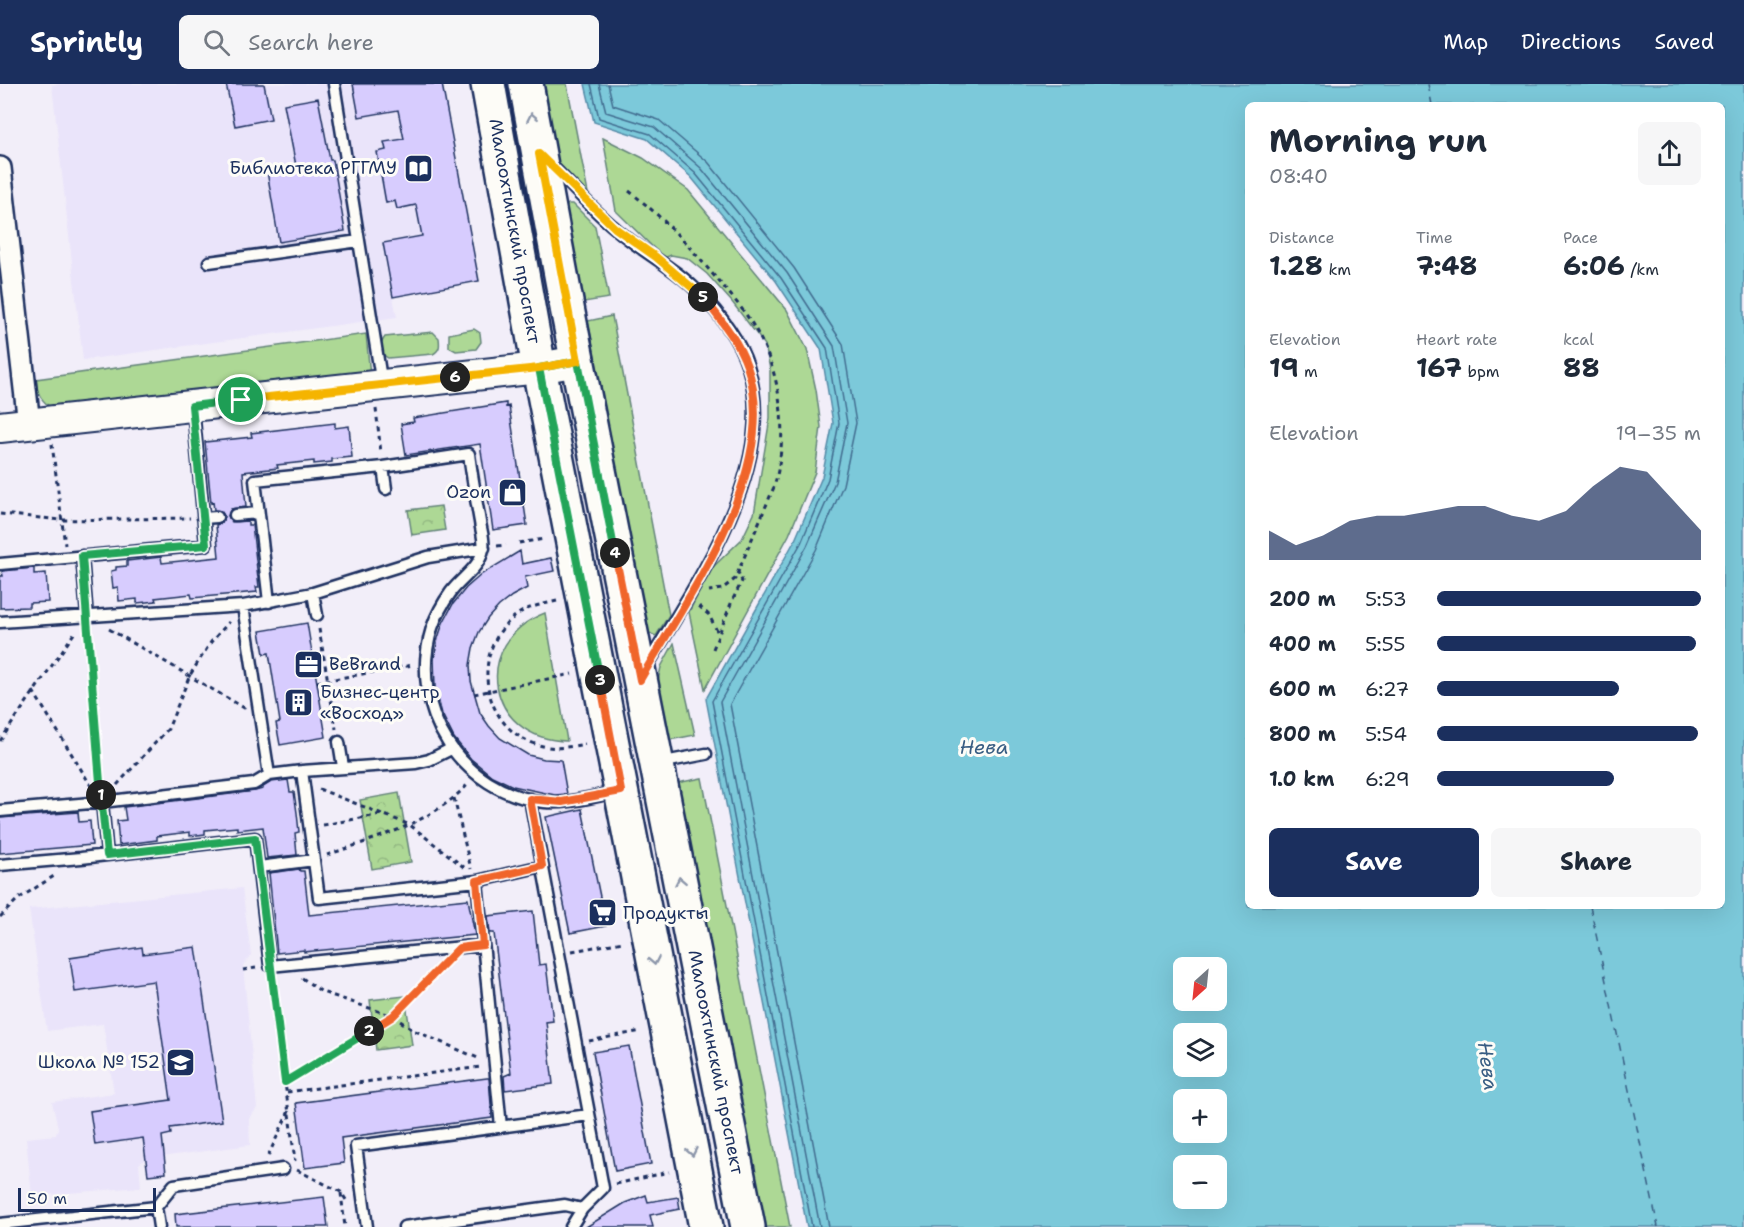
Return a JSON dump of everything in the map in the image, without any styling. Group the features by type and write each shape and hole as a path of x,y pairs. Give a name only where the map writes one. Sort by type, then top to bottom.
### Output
{"main road":[{"name":"Малоохтинский проспект","path":"488,84 539,368 706,1227"},
{"name":"Малоохтинский проспект","path":"526,84 748,1227"}],"street":[{"path":"0,168 40,432"},
{"path":"0,427 40,432 192,406 539,368 578,361"}],"lane":[{"path":"334,84 359,241 377,385"},
{"path":"539,154 615,228 656,257 701,294 735,338 748,367 755,403 754,433 749,467 724,529 702,576 640,680"},
{"path":"209,262 359,241"},
{"path":"0,564 206,545 192,406"},
{"path":"268,602 255,480 383,467 469,454 484,548 477,565 451,592 441,608 430,635 425,663 429,703 438,726 451,748 477,775 509,793 530,799 562,802 621,791"},
{"path":"383,467 386,489"},
{"path":"235,515 258,513"},
{"path":"203,518 218,516"},
{"path":"0,622 243,606 313,593 428,557 484,548"},
{"path":"82,556 87,616"},
{"path":"313,593 317,615"},
{"path":"243,606 269,775"},
{"path":"339,742 343,767"},
{"path":"0,811 102,802 254,784 269,775 302,771 416,763 429,760 451,748"},
{"path":"657,764 706,754"},
{"path":"302,771 319,898 477,881 542,866"},
{"path":"530,799 603,1188 582,1209 571,1227"},
{"path":"102,802 107,855"},
{"path":"0,865 255,838 270,966 483,945"},
{"path":"259,867 314,860"},
{"path":"477,881 501,1127"},
{"path":"367,1227 356,1146 589,1115"},
{"path":"0,1224 156,1207 174,1185 283,1169"},
{"path":"404,1227 450,1224 565,1205 582,1209"},
{"path":"156,1207 159,1227"}],"path":[{"path":"629,191 650,207 672,229 737,303 759,335 771,364 779,396 782,423 778,472 767,506 738,572 730,584 722,589 691,594 697,605 709,615 719,635"},
{"path":"377,385 383,467"},
{"path":"40,432 62,520 67,558"},
{"path":"0,514 62,520 203,518"},
{"path":"519,543 544,539"},
{"path":"713,649 742,580 738,572"},
{"path":"557,602 526,610 501,630 494,641 488,659 486,678 488,691 497,714 509,728 525,740 548,747 561,748 585,744"},
{"path":"102,802 168,729 190,675 211,642 243,606"},
{"path":"317,615 339,742"},
{"path":"87,616 262,719"},
{"path":"0,741 87,616"},
{"path":"87,616 102,802"},
{"path":"317,682 425,663"},
{"path":"474,694 572,674"},
{"path":"33,691 102,802"},
{"path":"314,860 411,825 454,798 477,775"},
{"path":"304,783 411,825 471,873 454,798"},
{"path":"310,828 383,814"},
{"path":"0,917 18,899 81,858"},
{"path":"559,954 623,942"},
{"path":"285,1082 393,1016 459,948"},
{"path":"283,965 322,992 393,1016 413,1030 495,1066"},
{"path":"270,966 297,1170 340,1191 352,1209"},
{"path":"575,1043 641,1031"},
{"path":"286,1092 495,1066"},
{"path":"263,1172 270,1149 289,1111"},
{"path":"603,1188 669,1172"},
{"path":"340,1191 345,1227"}],"shaded area":[{"path":"442,84 479,281 393,297 397,317 83,360 52,85"},
{"name":"Школа № 152","path":"242,888 251,955 243,966 257,1108 249,1119 250,1145 146,1159 139,1164 141,1187 32,1196 26,1138 56,1135 58,1128 52,1102 114,1093 103,1024 47,1031 29,909"}],"green space":[{"path":"541,84 567,84 588,193 567,175 556,161"},
{"path":"603,138 643,158 688,190 787,310 807,349 816,390 821,427 815,472 789,535 705,689 689,612 712,568 742,539 754,514 770,418 770,369 765,345 707,274 687,258 671,255 664,258 616,211"},
{"path":"573,204 595,226 609,298 584,302 565,210 566,205"},
{"path":"612,316 669,615 656,636 648,630 588,321"},
{"path":"474,329 480,333 481,342 476,349 456,351 449,347 449,334"},
{"path":"433,332 439,338 439,343 438,349 433,354 388,358 382,354 381,343 385,337"},
{"path":"366,334 370,375 50,407 41,398 37,388 36,379"},
{"path":"441,506 445,530 412,535 408,510"},
{"path":"545,613 567,741 540,736 519,725 505,708 498,688 497,666 505,645 521,627"},
{"path":"674,643 695,735 669,740 658,681 661,667"},
{"path":"702,778 790,1227 764,1227 677,783"},
{"path":"399,793 411,862 372,869 360,800"},
{"path":"405,996 412,1045 376,1050 370,1000"}],"water":[{"name":"Нева","path":"585,84 1744,84 1744,1227 807,1227 706,699 795,540 822,477 833,423 821,349 776,281 691,177 647,139 594,122"}],"building":[{"path":"226,84 264,84 271,119 235,126"},
{"path":"353,84 442,84 479,281 393,297 383,243 422,236 416,205 397,209 395,201 386,203 377,152 386,150 384,142 404,139 398,110 359,117"},
{"path":"318,98 330,160 333,160 345,231 279,242 267,171 296,166 284,104"},
{"path":"506,403 506,407 509,406 527,525 493,530 480,444 406,455 401,424 414,422 413,418"},
{"path":"335,423 335,428 349,426 352,457 314,464 314,461 277,465 278,468 243,472 246,507 231,509 228,516 232,522 248,521 248,525 252,525 259,587 256,587 257,592 192,598 191,594 155,598 156,601 137,603 137,599 119,601 118,587 113,588 111,571 116,570 116,567 127,566 127,561 161,557 162,563 219,557 216,525 222,523 224,516 221,511 214,510 213,502 211,503 205,442 252,437 251,433"},
{"path":"520,551 522,564 551,558 554,571 525,577 527,588 499,606 488,618 473,648 470,665 471,681 480,713 500,738 528,755 561,760 567,794 555,795 513,786 492,776 471,759 454,738 442,714 435,687 434,659 438,638 453,604 482,574"},
{"path":"34,568 34,574 46,573 48,602 29,603 29,607 0,608 2,571"},
{"name":"Бизнес-центр «Восход»","path":"307,623 326,737 280,745 276,723 280,722 269,653 264,654 260,631"},
{"path":"288,780 290,792 294,792 297,813 299,832 295,833 297,855 267,858 263,827 205,830 205,834 190,836 190,832 157,836 157,840 119,845 117,821 126,820 124,807 255,791 263,789 271,782"},
{"path":"582,809 606,926 570,933 546,817"},
{"path":"78,812 79,822 90,821 92,845 0,853 0,818"},
{"path":"299,869 304,871 309,915 468,899 475,935 277,953 269,873"},
{"path":"533,911 539,965 546,964 553,1021 546,1022 553,1084 505,1090 504,1076 511,1073 494,933 490,933 488,916"},
{"path":"142,947 143,954 196,947 222,1121 170,1128 171,1134 162,1136 166,1173 148,1175 143,1138 95,1145 90,1111 171,1100 154,981 75,992 70,958"},
{"path":"629,1046 651,1164 615,1171 593,1052"},
{"path":"489,1078 492,1118 341,1138 344,1163 305,1168 296,1103"},
{"path":"646,1195 648,1202 678,1197 680,1209 650,1215 653,1227 586,1227 625,1203"},
{"path":"324,1197 328,1227 176,1227 175,1214"}],"ferry route":[{"path":"1428,84 1431,102"},
{"path":"1591,909 1658,1227"}],"place":[{"name":"Библиотека РГГМУ","path":"418,168"},
{"name":"Ozon","path":"512,492"},
{"name":"BeBrand","path":"308,664"},
{"name":"Бизнес-центр «Восход»","path":"299,702"},
{"name":"Продукты","path":"602,913"},
{"name":"Школа № 152","path":"181,1062"}],"route":[{"path":"241,400 192,406 206,545 82,556 107,855 255,838 285,1082 393,1016 459,948 483,945 477,881 542,866 530,799 562,802 621,791 539,368 578,361 640,680 679,611 702,576 724,529 749,467 754,433 755,403 748,367 735,338 701,294 656,257 615,228 539,154 578,361 539,368 241,400"}]}
